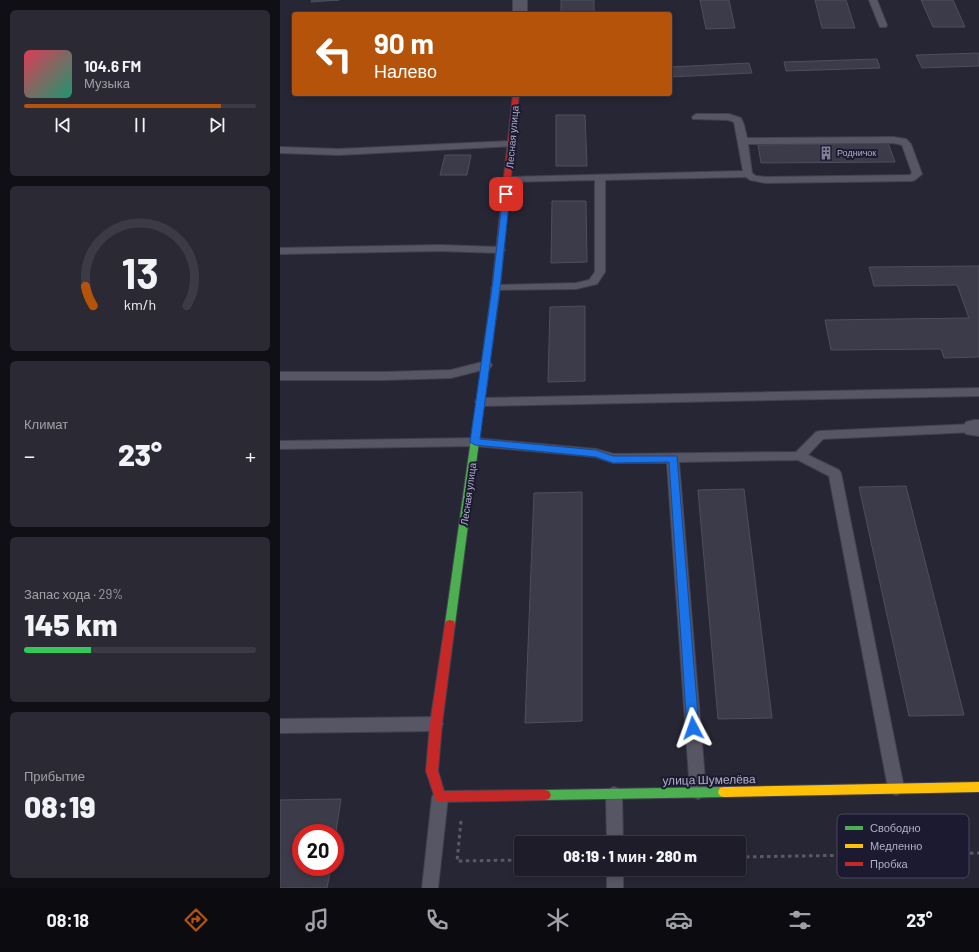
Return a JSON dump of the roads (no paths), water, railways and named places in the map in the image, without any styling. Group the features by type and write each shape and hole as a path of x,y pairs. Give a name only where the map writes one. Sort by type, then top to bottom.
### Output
{"street":[{"path":"520,0 520,12"},
{"name":"Лесная улица","path":"440,797 432,771 436,724 496,288 516,96"},
{"name":"улица Шумелёва","path":"440,797 979,787"}],"lane":[{"path":"873,0 883,25"},
{"path":"696,117 729,117 738,120 748,174"},
{"path":"508,179 748,174 753,178 766,180 912,178 917,174 906,144 903,141 743,141"},
{"path":"280,150 339,152 512,144"},
{"path":"496,288 576,286 594,282 600,272 600,177"},
{"path":"280,251 439,248 500,250"},
{"path":"280,376 384,376 451,374 486,365"},
{"path":"481,402 979,392"},
{"path":"799,456 820,435 976,428"},
{"path":"280,445 475,442 596,453 613,459 799,456 835,473 896,788"},
{"path":"674,458 698,792"},
{"path":"280,726 436,724"},
{"path":"614,794 615,836"},
{"path":"430,888 440,797"},
{"path":"615,876 616,888"}],"place":[{"name":"Родничок","path":"826,153"}]}
